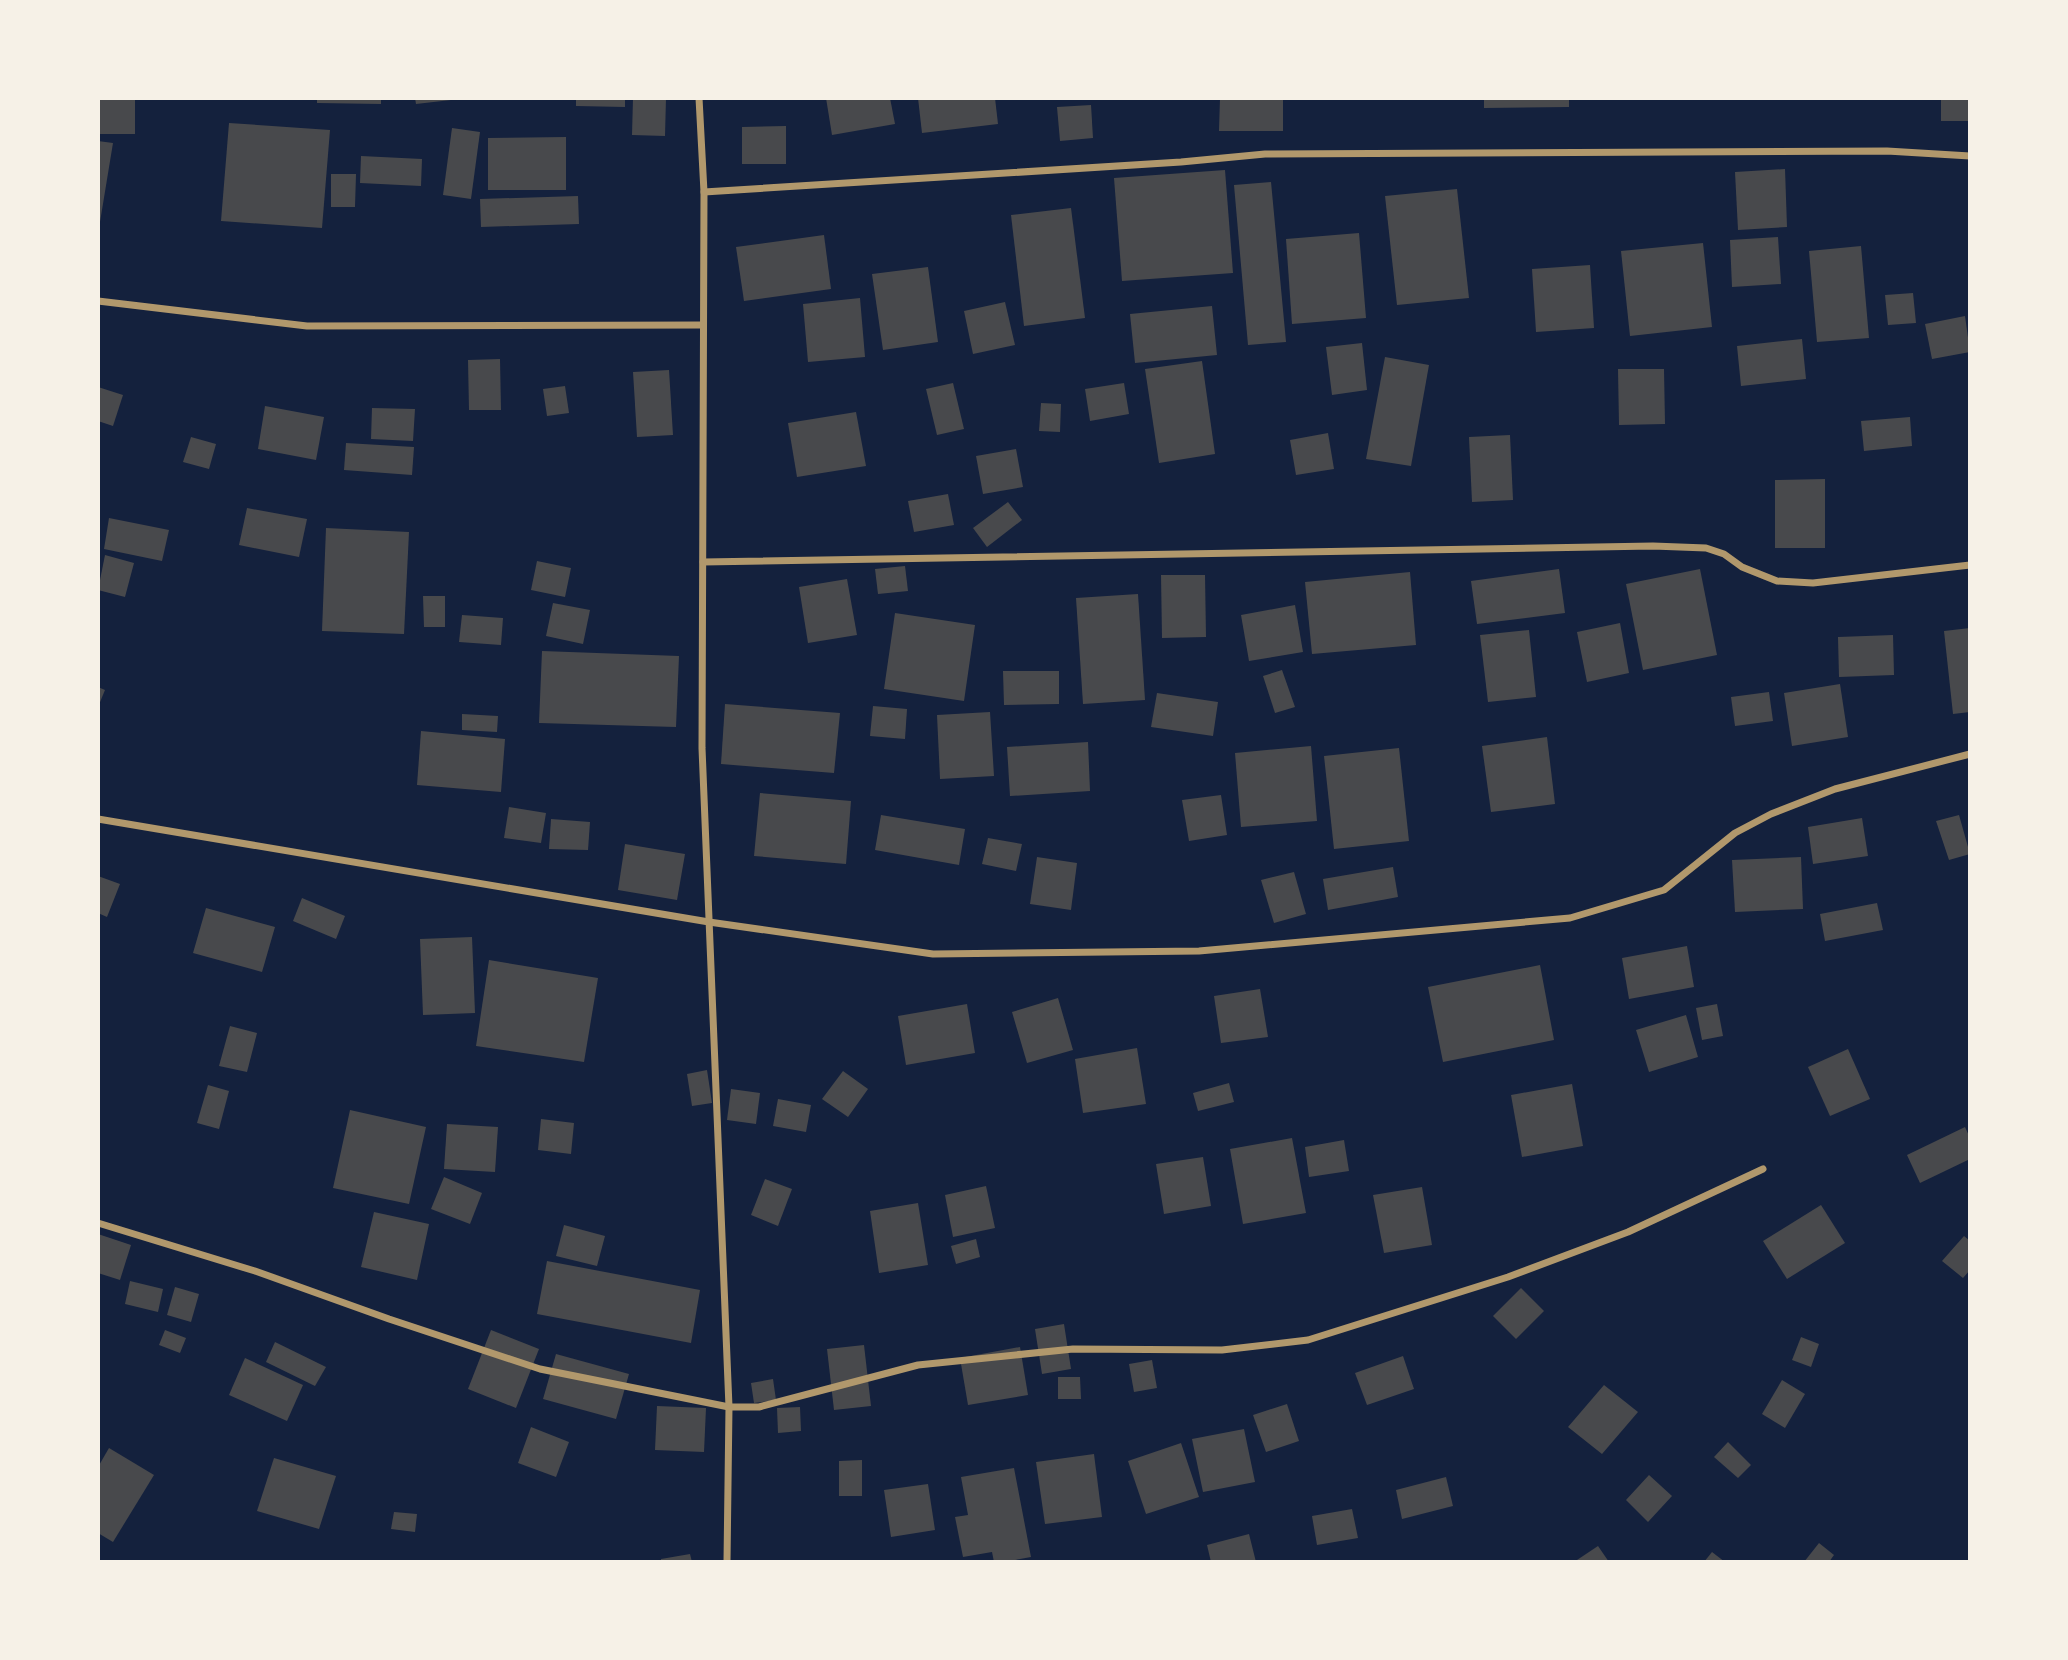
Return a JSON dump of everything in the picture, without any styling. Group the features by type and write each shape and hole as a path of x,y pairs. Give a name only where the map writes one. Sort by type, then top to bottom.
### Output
{"street":[{"path":"699,98 704,192 702,748 729,1407 727,1562"},
{"path":"704,192 1181,162 1265,154 1887,151 1970,156"},
{"path":"98,301 307,326 702,325"},
{"path":"703,562 1653,546 1706,548 1724,554 1742,567 1777,581 1813,583 1970,565"},
{"path":"98,819 709,922 933,954 1199,951 1570,918 1664,890 1735,833 1771,814 1835,789 1970,754"},
{"path":"98,1223 255,1271 389,1320 540,1369 729,1407 759,1407 918,1365 1073,1349 1222,1350 1308,1340 1508,1276 1604,1241 1763,1169"}],"building":[{"path":"98,98 135,98 135,134 98,134"},
{"path":"317,98 381,98 381,104 317,103"},
{"path":"415,98 451,98 451,100 416,104"},
{"path":"576,98 625,98 625,107 576,106"},
{"path":"633,98 666,98 665,136 632,135"},
{"path":"826,98 890,98 895,124 832,135"},
{"path":"918,98 995,98 998,124 922,133"},
{"path":"1220,98 1283,98 1283,131 1219,131"},
{"path":"1484,98 1569,98 1569,107 1484,108"},
{"path":"1941,98 1970,98 1970,121 1941,121"},
{"path":"1091,105 1093,138 1060,141 1057,107"},
{"path":"229,123 330,130 322,228 221,221"},
{"path":"786,126 786,164 742,164 742,127"},
{"path":"452,128 480,132 471,199 443,195"},
{"path":"566,137 566,190 488,190 488,138"},
{"path":"98,141 113,143 99,228 98,228"},
{"path":"361,156 422,159 421,186 360,183"},
{"path":"1785,169 1787,227 1738,230 1735,172"},
{"path":"1225,170 1233,273 1122,281 1114,178"},
{"path":"331,174 356,174 355,207 331,207"},
{"path":"1271,182 1286,342 1248,345 1234,185"},
{"path":"1457,189 1469,298 1397,305 1385,196"},
{"path":"578,196 579,224 481,227 480,199"},
{"path":"1071,208 1085,318 1024,326 1011,215"},
{"path":"1359,233 1366,318 1292,324 1286,239"},
{"path":"824,235 831,289 744,301 736,247"},
{"path":"1778,237 1781,284 1732,287 1730,240"},
{"path":"1703,243 1712,327 1630,336 1621,251"},
{"path":"1861,246 1869,338 1817,342 1809,251"},
{"path":"1590,265 1594,328 1536,332 1532,269"},
{"path":"928,267 938,342 883,350 872,274"},
{"path":"1913,293 1916,323 1888,325 1885,295"},
{"path":"860,298 865,357 808,362 803,304"},
{"path":"1005,302 1015,345 973,354 964,311"},
{"path":"1212,306 1217,355 1135,363 1130,314"},
{"path":"1965,316 1970,352 1932,359 1925,324"},
{"path":"1802,339 1806,379 1741,386 1737,346"},
{"path":"1362,343 1367,390 1332,395 1326,347"},
{"path":"1385,357 1429,365 1411,466 1366,459"},
{"path":"500,359 501,410 469,410 468,360"},
{"path":"1202,361 1215,454 1159,463 1145,369"},
{"path":"1618,369 1664,369 1665,424 1619,425"},
{"path":"669,370 673,435 637,437 633,372"},
{"path":"953,383 964,429 937,435 926,389"},
{"path":"1124,383 1129,414 1090,421 1085,389"},
{"path":"565,386 569,413 547,416 543,389"},
{"path":"98,387 123,395 113,426 98,421"},
{"path":"1041,403 1061,404 1060,432 1039,431"},
{"path":"265,406 324,417 316,460 258,449"},
{"path":"372,408 415,409 413,441 371,439"},
{"path":"856,412 866,466 797,477 788,423"},
{"path":"1910,417 1912,446 1864,451 1861,421"},
{"path":"1328,433 1334,469 1296,475 1290,440"},
{"path":"1510,435 1513,500 1472,502 1469,437"},
{"path":"191,437 216,444 209,469 183,462"},
{"path":"346,443 414,447 412,475 344,470"},
{"path":"1016,449 1023,487 983,494 976,456"},
{"path":"1825,479 1825,548 1775,548 1775,480"},
{"path":"948,494 954,525 914,532 908,501"},
{"path":"1008,502 1022,520 987,547 973,528"},
{"path":"247,508 307,519 299,557 239,545"},
{"path":"109,518 169,530 162,561 104,549"},
{"path":"326,528 409,532 404,634 322,631"},
{"path":"105,555 134,563 125,597 98,590"},
{"path":"537,561 571,568 565,597 531,590"},
{"path":"905,566 908,591 878,594 875,569"},
{"path":"1559,569 1565,613 1477,624 1471,581"},
{"path":"1700,569 1717,655 1643,670 1626,584"},
{"path":"1410,572 1416,645 1312,654 1305,582"},
{"path":"1161,575 1205,575 1206,637 1162,638"},
{"path":"847,579 857,635 808,643 799,587"},
{"path":"1138,594 1145,700 1083,704 1076,598"},
{"path":"423,596 445,596 445,627 424,627"},
{"path":"553,603 590,610 583,644 546,636"},
{"path":"1295,605 1303,652 1249,661 1241,615"},
{"path":"895,613 975,625 964,701 884,689"},
{"path":"462,615 503,618 501,645 459,642"},
{"path":"1620,623 1629,673 1587,682 1577,632"},
{"path":"1970,628 1970,712 1953,714 1944,631"},
{"path":"1529,630 1536,697 1488,702 1480,635"},
{"path":"1893,635 1894,675 1839,677 1838,637"},
{"path":"542,651 679,656 676,727 539,723"},
{"path":"1282,670 1295,707 1275,713 1263,676"},
{"path":"1003,671 1059,671 1059,704 1004,705"},
{"path":"1840,684 1848,737 1792,746 1784,693"},
{"path":"98,687 105,690 98,707"},
{"path":"1769,692 1773,721 1735,726 1731,697"},
{"path":"1157,693 1218,702 1213,736 1151,727"},
{"path":"725,704 840,713 834,773 721,764"},
{"path":"873,706 907,709 905,739 870,736"},
{"path":"990,712 994,776 940,779 937,715"},
{"path":"462,714 498,716 497,732 462,730"},
{"path":"421,731 505,739 501,792 417,785"},
{"path":"1547,737 1555,804 1491,812 1482,746"},
{"path":"1088,742 1090,791 1010,796 1007,747"},
{"path":"1311,746 1317,821 1241,827 1235,753"},
{"path":"1399,748 1409,841 1334,849 1324,756"},
{"path":"760,793 851,801 846,864 754,856"},
{"path":"1221,795 1227,835 1189,841 1182,800"},
{"path":"509,807 546,813 541,843 504,838"},
{"path":"881,815 965,829 959,865 875,850"},
{"path":"1959,815 1970,854 1949,860 1936,821"},
{"path":"1862,818 1868,856 1813,864 1808,827"},
{"path":"551,819 590,822 588,850 549,849"},
{"path":"988,838 1022,844 1016,871 982,864"},
{"path":"625,844 685,854 677,900 618,890"},
{"path":"1037,857 1077,863 1071,910 1030,904"},
{"path":"1801,857 1803,909 1735,912 1732,860"},
{"path":"1393,867 1398,897 1328,910 1323,879"},
{"path":"1294,872 1306,914 1274,923 1261,880"},
{"path":"98,876 120,884 107,917 98,913"},
{"path":"302,898 345,916 336,939 293,921"},
{"path":"1877,903 1883,930 1825,941 1820,914"},
{"path":"206,908 275,927 262,972 193,953"},
{"path":"472,937 475,1013 423,1015 420,939"},
{"path":"1687,946 1694,987 1629,999 1622,958"},
{"path":"489,960 598,978 584,1062 476,1046"},
{"path":"1540,965 1554,1040 1443,1062 1428,987"},
{"path":"1260,989 1268,1037 1221,1043 1214,996"},
{"path":"1058,998 1073,1050 1027,1063 1012,1012"},
{"path":"967,1004 975,1053 906,1065 898,1016"},
{"path":"1717,1004 1723,1036 1702,1040 1696,1008"},
{"path":"1686,1015 1698,1057 1649,1072 1636,1030"},
{"path":"230,1026 257,1033 247,1072 219,1066"},
{"path":"1137,1048 1146,1104 1083,1113 1075,1059"},
{"path":"1848,1049 1870,1099 1830,1116 1808,1067"},
{"path":"707,1070 712,1103 692,1106 687,1074"},
{"path":"843,1071 868,1089 848,1117 822,1099"},
{"path":"1229,1083 1234,1102 1198,1111 1193,1093"},
{"path":"1572,1084 1583,1146 1522,1157 1511,1095"},
{"path":"208,1085 229,1091 219,1129 197,1123"},
{"path":"731,1089 760,1093 756,1124 727,1120"},
{"path":"778,1099 811,1105 806,1132 773,1126"},
{"path":"350,1110 426,1127 409,1204 333,1188"},
{"path":"541,1119 574,1123 571,1154 538,1150"},
{"path":"447,1124 498,1127 495,1172 444,1169"},
{"path":"1965,1127 1970,1138 1970,1159 1920,1183 1907,1155"},
{"path":"1292,1138 1306,1213 1243,1224 1230,1149"},
{"path":"1344,1140 1349,1171 1309,1177 1305,1147"},
{"path":"1203,1157 1211,1206 1164,1214 1156,1164"},
{"path":"444,1177 482,1193 470,1224 431,1209"},
{"path":"765,1179 792,1189 778,1226 751,1215"},
{"path":"986,1186 995,1228 953,1237 945,1195"},
{"path":"1422,1187 1432,1245 1384,1253 1373,1195"},
{"path":"918,1203 928,1265 879,1273 870,1211"},
{"path":"1821,1205 1845,1243 1787,1279 1763,1241"},
{"path":"374,1212 429,1224 417,1280 361,1267"},
{"path":"564,1225 605,1236 597,1266 556,1256"},
{"path":"98,1234 131,1245 120,1280 98,1273"},
{"path":"1964,1236 1970,1241 1970,1270 1963,1278 1942,1261"},
{"path":"976,1239 980,1257 956,1264 951,1246"},
{"path":"547,1261 700,1290 691,1343 537,1314"},
{"path":"130,1281 163,1289 158,1312 125,1304"},
{"path":"175,1287 199,1294 191,1322 167,1315"},
{"path":"1521,1288 1544,1311 1516,1339 1493,1316"},
{"path":"1064,1324 1071,1369 1042,1374 1035,1329"},
{"path":"165,1330 186,1338 180,1353 159,1345"},
{"path":"491,1330 539,1349 516,1408 468,1389"},
{"path":"1801,1337 1819,1344 1811,1367 1792,1360"},
{"path":"275,1342 326,1367 315,1386 266,1362"},
{"path":"864,1345 871,1406 834,1410 827,1349"},
{"path":"1020,1347 1028,1395 968,1405 960,1358"},
{"path":"556,1354 629,1374 616,1419 543,1399"},
{"path":"1403,1356 1414,1389 1367,1405 1355,1373"},
{"path":"245,1358 303,1385 287,1421 229,1395"},
{"path":"1152,1360 1157,1388 1134,1392 1129,1364"},
{"path":"1058,1377 1080,1377 1081,1399 1058,1399"},
{"path":"773,1379 776,1400 754,1403 751,1383"},
{"path":"1782,1380 1805,1394 1785,1428 1762,1414"},
{"path":"1604,1385 1638,1412 1602,1454 1568,1427"},
{"path":"1287,1404 1299,1441 1266,1452 1253,1415"},
{"path":"657,1406 706,1408 704,1452 655,1450"},
{"path":"800,1407 801,1431 778,1433 777,1408"},
{"path":"531,1427 569,1442 556,1477 518,1463"},
{"path":"1244,1429 1255,1482 1203,1492 1192,1439"},
{"path":"1728,1442 1751,1465 1738,1478 1714,1457"},
{"path":"1181,1443 1199,1497 1146,1514 1128,1461"},
{"path":"109,1448 154,1475 113,1542 98,1533 98,1467"},
{"path":"1094,1454 1102,1517 1045,1524 1036,1462"},
{"path":"274,1458 336,1476 319,1529 257,1511"},
{"path":"862,1460 862,1496 839,1496 839,1461"},
{"path":"1014,1468 1031,1557 994,1562 992,1552 963,1557 955,1517 968,1515 961,1477"},
{"path":"1649,1475 1672,1496 1648,1522 1626,1500"},
{"path":"1446,1477 1453,1506 1402,1519 1396,1490"},
{"path":"928,1484 935,1530 891,1537 884,1490"},
{"path":"1352,1509 1358,1538 1317,1545 1312,1516"},
{"path":"394,1512 417,1514 415,1532 391,1529"},
{"path":"1249,1534 1256,1562 1211,1562 1207,1545"},
{"path":"1819,1543 1834,1555 1829,1562 1804,1562"},
{"path":"1598,1546 1609,1562 1574,1562"},
{"path":"1712,1552 1725,1562 1704,1562"},
{"path":"690,1554 692,1562 661,1562 661,1559"}]}
